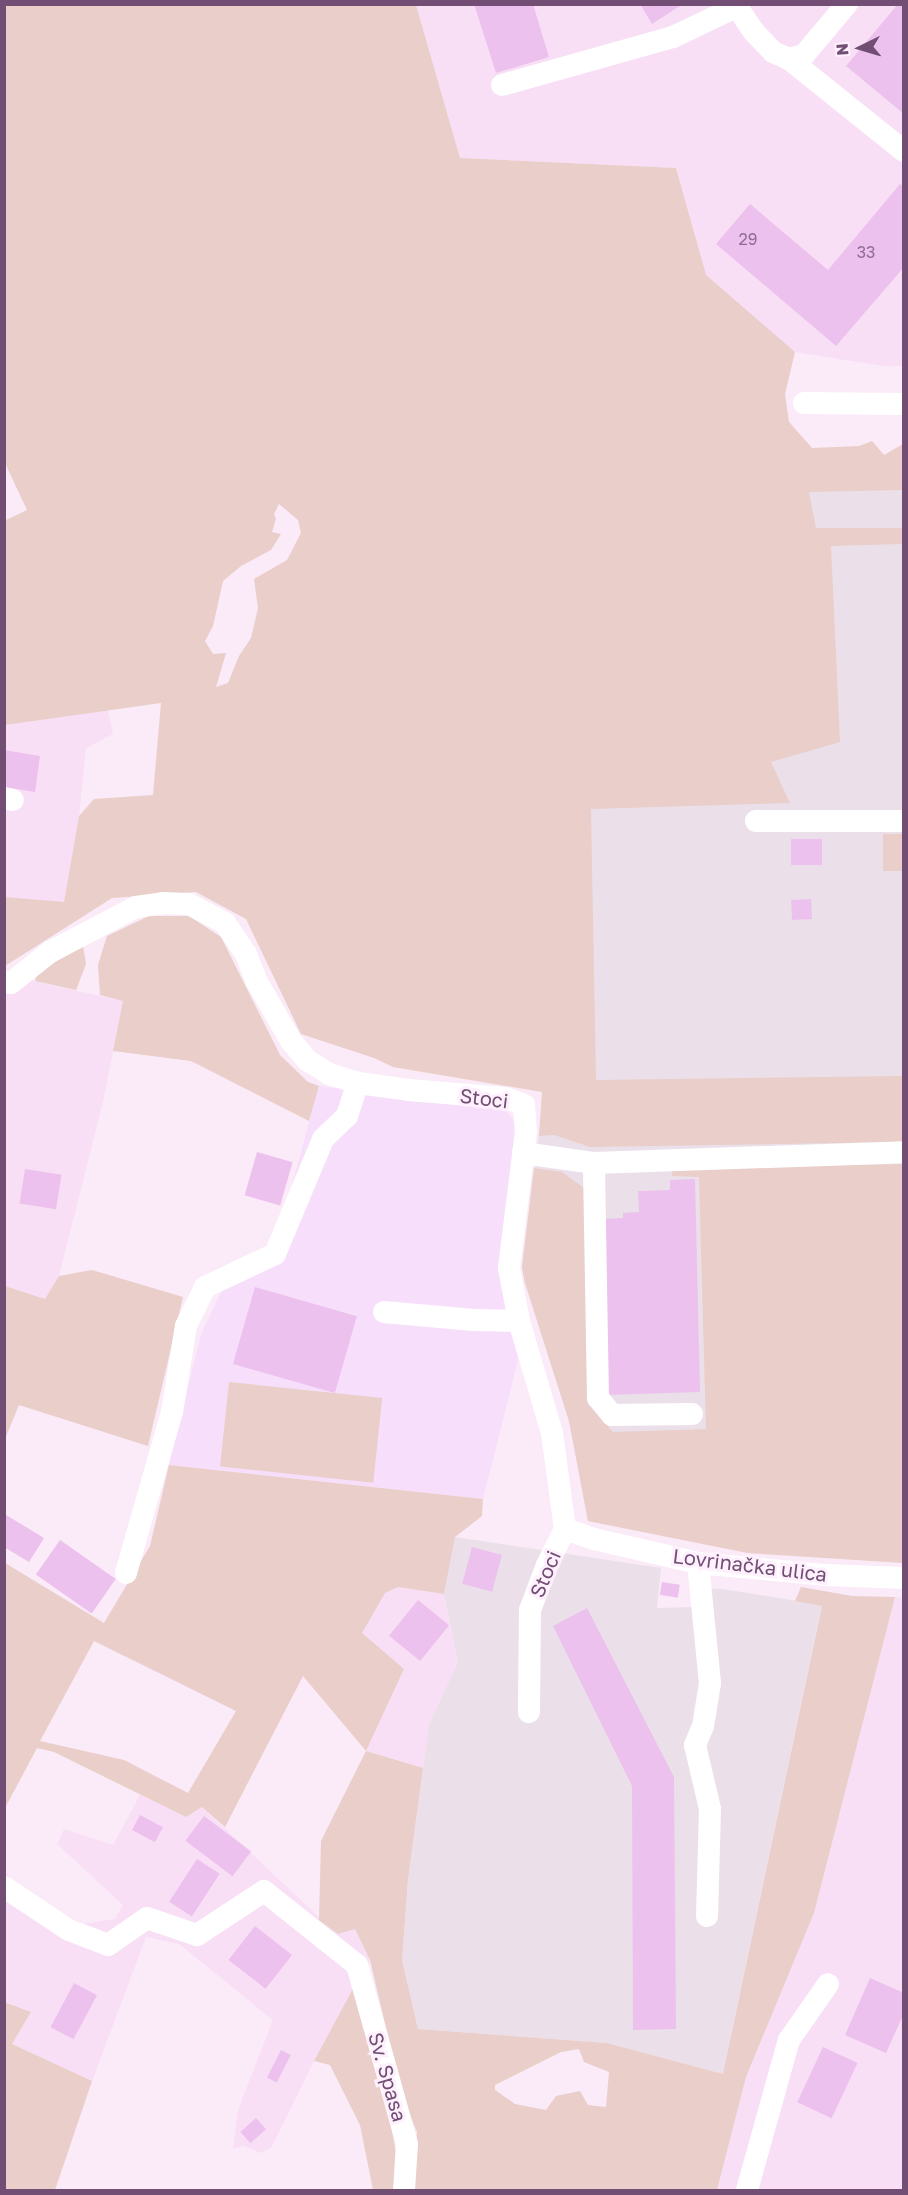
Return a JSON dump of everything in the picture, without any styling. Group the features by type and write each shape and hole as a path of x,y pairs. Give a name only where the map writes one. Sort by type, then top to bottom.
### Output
{"street":[{"path":"789,59 804,55 847,4"},
{"path":"502,85 673,37 736,6 754,32 773,52 789,59 903,151"},
{"path":"804,403 903,404"},
{"path":"756,821 903,821"},
{"name":"Stoci","path":"4,982 11,983 50,952 136,907 163,903 189,904 225,923 236,937 291,1041 307,1060 329,1074 358,1083 516,1100 524,1105 527,1117 509,1268 519,1321 552,1433 565,1528 547,1564 530,1610 529,1712"},
{"path":"126,1573 172,1412 186,1326 205,1287 275,1254 323,1139 347,1116 358,1083"},
{"path":"523,1153 594,1163 903,1152"},
{"path":"594,1163 598,1398 612,1415 692,1414"},
{"path":"384,1312 428,1317 519,1321"},
{"name":"Lovrinačka ulica","path":"565,1528 594,1539 698,1563 826,1575 903,1578"},
{"path":"698,1563 710,1683 703,1726 695,1745 710,1809 706,1916"},
{"name":"Sv. Spasa","path":"4,1887 69,1930 108,1945 147,1918 198,1935 264,1891 357,1965 407,2144 404,2190"},
{"path":"747,2190 789,2040 828,1983"}],"shaded area":[{"path":"5,5 416,5 460,158 676,168 706,275 795,352 785,394 789,422 812,448 859,446 872,441 884,455 903,444 903,490 809,492 816,528 903,528 903,544 831,546 840,742 771,762 790,803 591,809 596,1080 903,1076 903,1142 590,1147 554,1135 539,1136 542,1092 393,1067 374,1058 301,1034 246,919 196,892 112,898 5,966 5,897 64,902 79,816 94,799 153,795 161,703 5,725 4,521 27,510 4,461","holes":["279,504 298,520 301,533 287,560 254,579 258,608 251,638 239,656 228,683 216,687 226,653 213,654 205,641 213,626 223,581 241,566 271,550 281,534 272,532 276,519 274,514"]},
{"path":"416,5 903,5 903,366 883,366 795,352 754,383 714,307 676,168 460,158"},
{"path":"830,489 903,490 903,1164 847,1166 748,1553 588,1521 569,1421 525,1283 522,1267 539,1136 604,505"},
{"path":"108,710 113,734 86,748 79,816 64,903 5,897 4,725"},
{"path":"883,834 903,834 903,871 883,871"},
{"path":"149,916 189,916 221,937 280,1055 308,1082 319,1086 309,1121 191,1061 113,1051 123,1001 100,995 98,965 107,936"},
{"path":"83,946 86,964 76,990 35,981 38,972"},
{"path":"5,975 123,1001 103,1102 59,1276 45,1299 5,1286"},
{"path":"319,1086 507,1111 517,1126 520,1352 483,1499 169,1465 201,1334 224,1286 271,1261"},
{"path":"903,1164 903,1563 748,1553 588,1521 569,1421 525,1283 522,1267 534,1168 562,1172 584,1188 588,1404 613,1432 706,1429 699,1177 672,1176 672,1168"},
{"path":"92,1270 183,1297 148,1446 19,1405 5,1439 5,1286 45,1299 59,1276"},
{"path":"229,1382 382,1398 373,1483 220,1467"},
{"path":"169,1465 483,1499 482,1516 455,1537 444,1594 398,1587 385,1593 362,1633 404,1669 366,1751 303,1676 225,1827 202,1807 186,1817 54,1752 37,1748 5,1808 5,1563 104,1623 150,1546","holes":["94,1641 236,1711 188,1793 124,1760 40,1741"]},
{"path":"455,1537 661,1568 657,1608 694,1607 690,1588 723,1589 822,1605 723,2074 607,2043 418,2029 402,1960 408,1880 429,1724 458,1662 444,1594"},
{"path":"398,1587 444,1594 458,1662 429,1724 423,1768 366,1751 404,1669 361,1633 385,1593"},
{"path":"801,1587 852,1596 895,1597 814,1913 746,2077 717,2190 412,2190 417,2132 402,2096 370,1960 355,1929 338,1934 319,1920 321,1841 366,1751 423,1768 408,1880 402,1960 418,2029 607,2043 723,2074 822,1606 795,1601","holes":["579,2049 584,2062 609,2072 606,2107 588,2105 580,2091 556,2096 546,2110 515,2104 495,2090 495,2085 561,2052"]},
{"path":"895,1597 903,1598 903,2190 717,2190 746,2077 814,1913"},
{"path":"140,1795 186,1817 202,1807 337,1934 355,1929 370,1960 314,2061 271,2148 261,2153 243,2146 233,2149 238,2110 273,2020 179,1944 146,1937 92,2081 12,2044 31,2012 5,2002 4,1872 22,1890 83,1924 115,1919 123,1905 57,1844 64,1829 113,1845"},
{"path":"355,1985 389,2113 398,2165 397,2190 373,2190 360,2125 330,2065 314,2061"},
{"path":"4,2002 31,2012 12,2044 92,2081 55,2190 5,2190"}],"building":[{"path":"474,4 533,4 549,57 496,73"},
{"path":"640,4 683,4 652,24"},
{"path":"898,4 904,4 904,114 846,66"},
{"path":"900,184 904,187 904,267 836,346 716,244 750,204 828,270"},
{"path":"4,750 40,756 35,792 4,787"},
{"path":"791,839 822,839 822,865 791,865"},
{"path":"811,899 812,919 792,920 791,900"},
{"path":"257,1152 293,1162 280,1205 245,1195"},
{"path":"25,1169 62,1175 56,1209 20,1204"},
{"path":"695,1179 700,1392 605,1395 601,1219 623,1218 623,1213 639,1212 638,1191 670,1190 670,1180"},
{"path":"255,1287 357,1316 335,1393 233,1364"},
{"path":"6,1515 44,1538 29,1562 4,1547"},
{"path":"60,1540 116,1579 92,1613 36,1574"},
{"path":"472,1547 502,1555 492,1592 462,1584"},
{"path":"662,1582 680,1585 678,1598 660,1595"},
{"path":"418,1600 449,1625 420,1661 389,1636"},
{"path":"587,1608 674,1777 676,2029 633,2030 632,1786 553,1626"},
{"path":"140,1815 163,1827 155,1842 132,1830"},
{"path":"204,1816 251,1852 232,1876 185,1841"},
{"path":"197,1859 220,1874 192,1916 169,1902"},
{"path":"255,1926 292,1955 266,1989 229,1960"},
{"path":"870,1978 904,1993 904,2013 886,2053 845,2035"},
{"path":"74,1983 97,1995 73,2039 51,2027"},
{"path":"823,2047 857,2063 832,2118 797,2102"},
{"path":"281,2050 291,2055 277,2083 267,2078"},
{"path":"256,2118 266,2129 250,2143 240,2132"}]}
